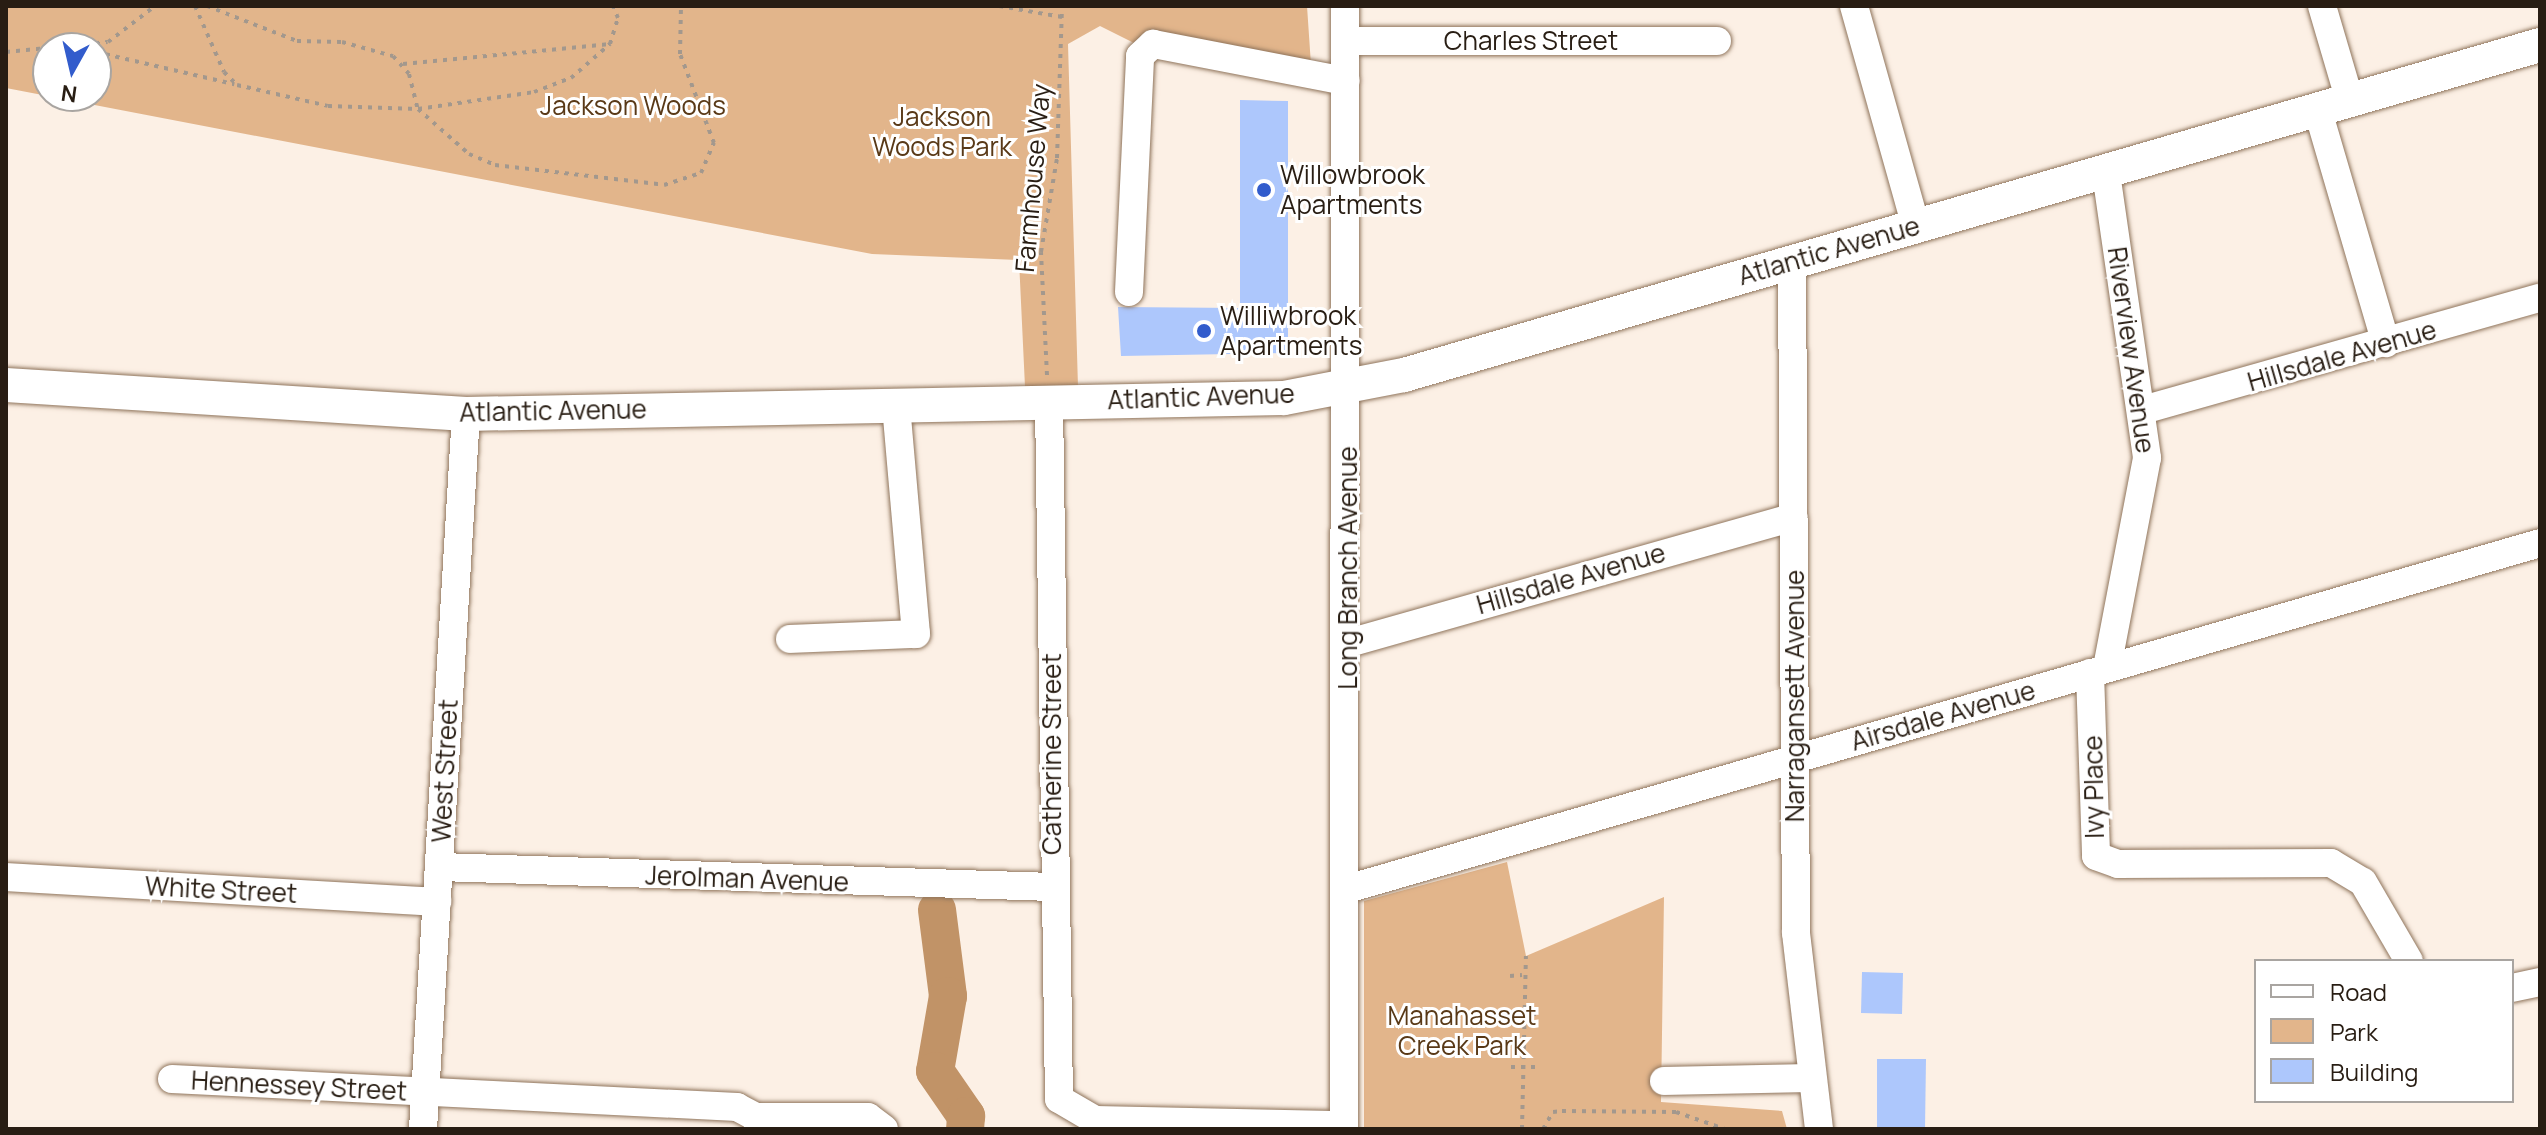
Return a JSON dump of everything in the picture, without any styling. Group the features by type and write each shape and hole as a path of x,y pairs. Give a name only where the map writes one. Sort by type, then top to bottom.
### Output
{"main road":[{"name":"Atlantic Avenue","path":"6,385 466,414 1284,398 1347,386 1792,262 2540,45"}],"street":[{"name":"Long Branch Avenue","path":"1344,1127 1349,643 1345,6"},
{"path":"1854,6 1916,227"},
{"path":"2322,6 2334,106 2386,343"},
{"name":"Charles Street","path":"1345,41 1717,41"},
{"path":"1129,292 1140,56 1153,44 1345,81"},
{"name":"Riverview Avenue","path":"2098,670 2145,481 2143,410 2106,173"},
{"name":"Narragansett Avenue","path":"1792,262 1796,933 1809,1078 1819,1129"},
{"name":"Hillsdale Avenue","path":"2143,410 2540,298"},
{"name":"Catherine Street","path":"1049,402 1054,1086 1063,1104 1095,1120 1344,1127"},
{"path":"790,639 916,634 896,406"},
{"name":"West Street","path":"423,1129 466,414"},
{"name":"Hillsdale Avenue","path":"1349,643 1794,517"},
{"name":"Airsdale Avenue","path":"1347,889 2540,543"},
{"name":"Ivy Place","path":"2098,670 2096,856 2118,864 2283,860 2331,863 2363,882 2408,959"},
{"name":"Jerolman Avenue","path":"440,867 1053,887"},
{"name":"White Street","path":"6,877 437,902"},
{"path":"2514,988 2540,982"},
{"path":"1664,1081 1809,1078"},
{"name":"Hennessey Street","path":"172,1079 737,1107 757,1123 868,1117 884,1129"}],"path":[{"path":"112,39 122,37 155,6"},
{"path":"195,6 213,52 237,85"},
{"path":"207,6 297,41 360,45 403,64 610,44"},
{"path":"112,56 328,106 418,109 554,86 610,44 614,6"},
{"path":"403,64 418,109 469,154 495,165 664,185 701,173 714,143 680,54 681,6"},
{"path":"999,6 1062,17"},
{"name":"Farmhouse Way","path":"1049,402 1041,252 1057,158 1062,6"},
{"path":"6,52 32,50"},
{"path":"1522,1129 1522,975 1526,956"},
{"path":"1510,976 1522,975"},
{"path":"1522,1014 1540,1014"},
{"path":"1511,1067 1540,1067"},
{"path":"1543,1129 1553,1112 1562,1111 1676,1112 1725,1129"}],"green space":[{"name":"Jackson Woods Park","path":"6,6 1307,6 1311,65 1134,43 1100,26 1068,44 1078,387 1025,387 1019,260 872,254 112,108 112,32 32,32 32,93 6,88"},
{"name":"Manahasset Creek Park","path":"1507,862 1526,956 1664,897 1661,1102 1782,1111 1787,1129 1364,1129 1364,901"}],"building":[{"path":"1240,100 1288,101 1288,353 1121,356 1118,307 1240,308"},
{"path":"1862,972 1903,973 1902,1014 1861,1013"},
{"path":"1877,1059 1926,1059 1925,1129 1877,1129"}],"waterway":[{"path":"937,910 948,996 935,1071 966,1116 965,1129"}],"place":[{"name":"Willowbrook Apartments","path":"1264,190"},
{"name":"Williwbrook Apartments","path":"1204,331"}],"park label":[{"name":"Jackson Woods","path":"633,106"}]}
